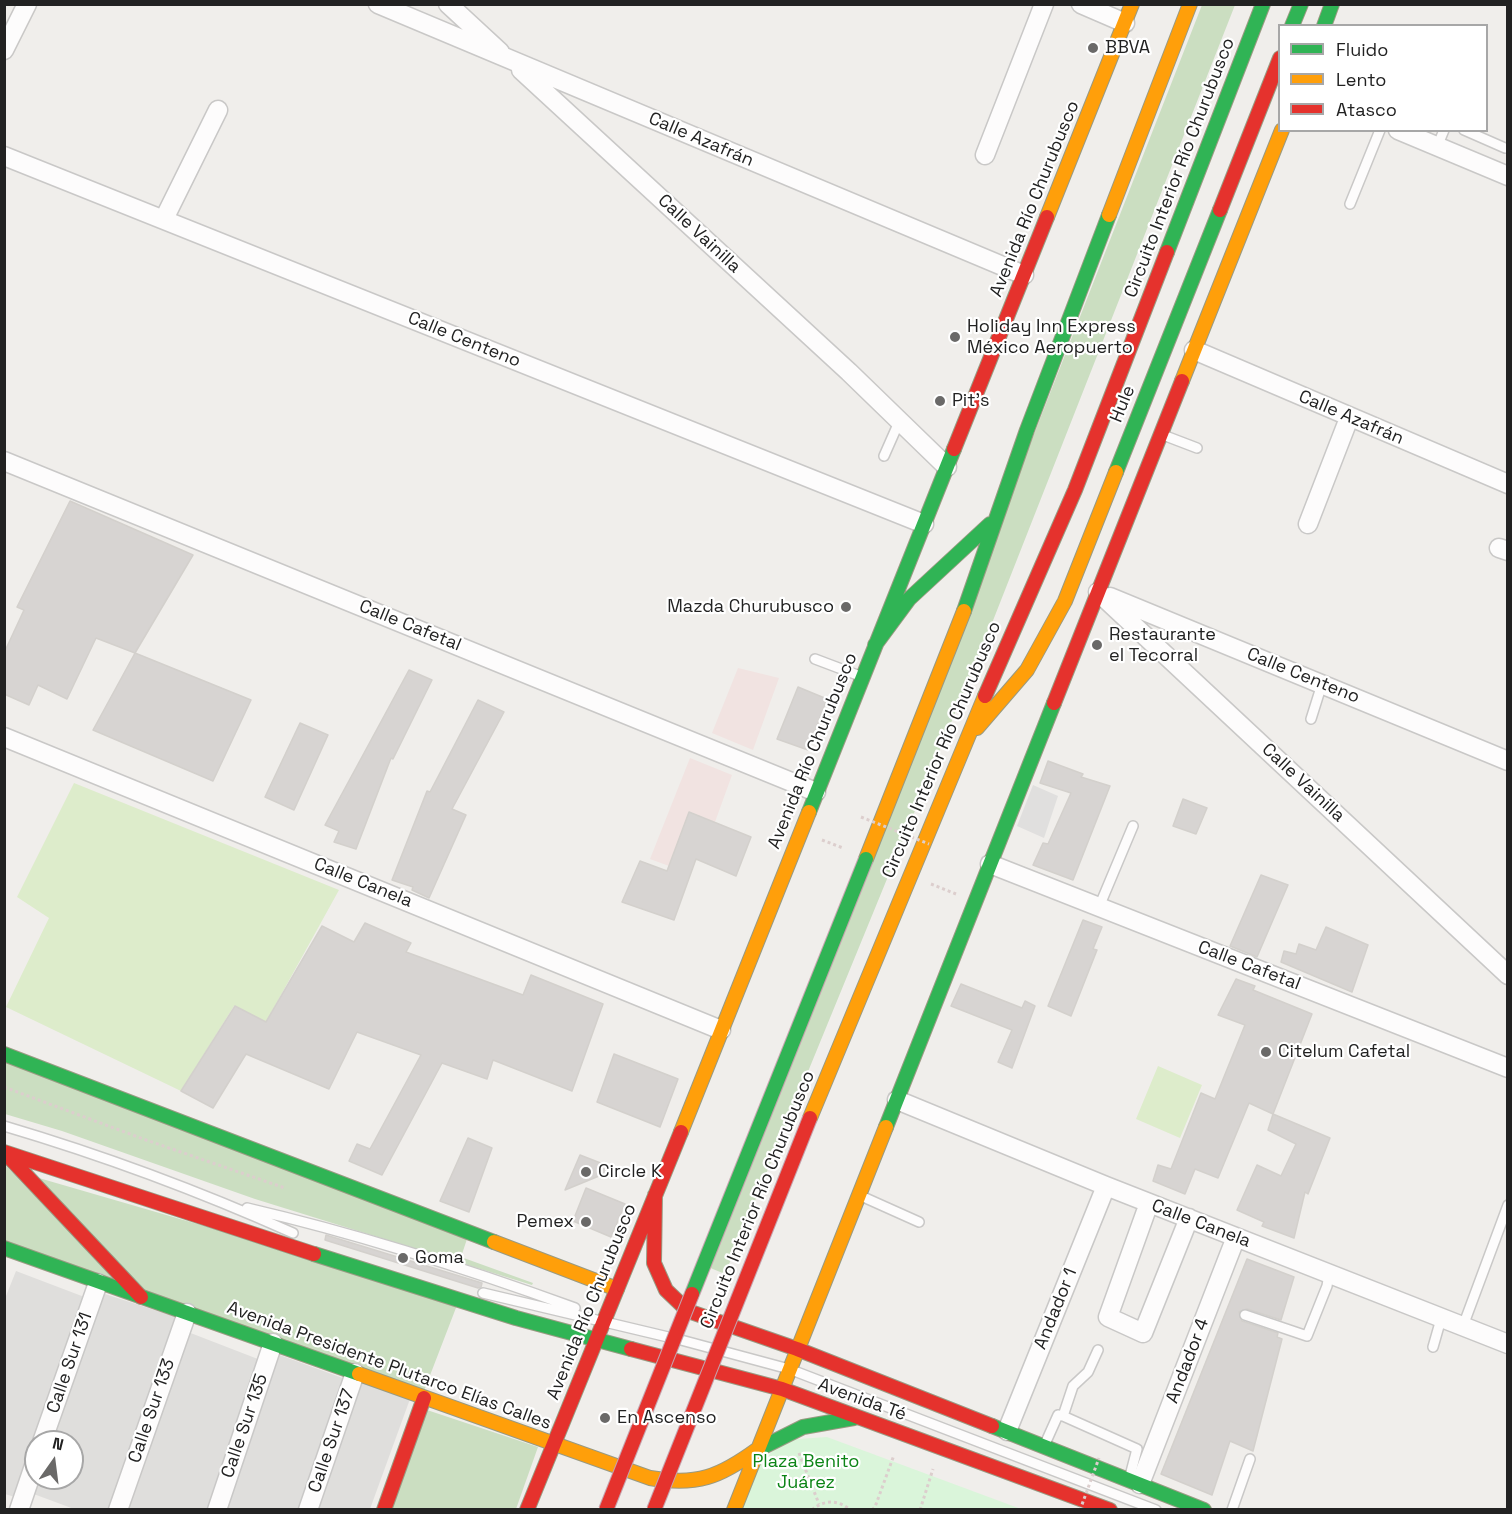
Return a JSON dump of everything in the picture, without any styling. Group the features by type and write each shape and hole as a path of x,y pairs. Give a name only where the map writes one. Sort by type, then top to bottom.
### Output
{"main road":[{"name":"Avenida Río Churubusco","path":"527,1509 597,1342 1132,4"},
{"name":"Circuito Interior Río Churubusco","path":"606,1509 954,638 994,521 1190,4"},
{"name":"Circuito Interior Río Churubusco","path":"654,1509 810,1118 964,743 1076,490 1263,4"},
{"path":"1293,24 1300,4"},
{"path":"1325,24 1332,4"},
{"name":"Hule","path":"964,743 1027,670 1065,601 1278,63"},
{"path":"1244,148 1278,123"},
{"path":"734,1509 1281,132"},
{"path":"875,645 909,598 994,521"},
{"path":"4,1054 617,1289"},
{"path":"4,1152 141,1297"},
{"path":"4,1152 354,1268 597,1342"},
{"name":"Avenida Té","path":"655,1195 654,1263 661,1282 673,1298 688,1311 797,1349 1204,1509"},
{"name":"Avenida Presidente Plutarco Elías Calles","path":"6,1253 273,1343 650,1478 687,1482 719,1475 791,1431 857,1418"},
{"name":"Avenida Té","path":"597,1342 782,1389 1110,1509"},
{"path":"384,1509 424,1398"}],"street":[{"path":"4,50 27,4"},
{"name":"Calle Azafrán","path":"378,4 1024,275"},
{"name":"Calle Vainilla","path":"448,4 947,467"},
{"path":"985,155 1044,4"},
{"path":"1081,4 1125,23"},
{"path":"164,219 218,110"},
{"path":"1408,132 1441,139 1508,176"},
{"name":"Calle Centeno","path":"4,156 924,524"},
{"name":"Calle Azafrán","path":"1194,350 1508,484"},
{"path":"1308,524 1349,418"},
{"name":"Calle Cafetal","path":"4,461 816,792"},
{"name":"Calle Vainilla","path":"1098,592 1508,975"},
{"name":"Calle Centeno","path":"1098,592 1508,761"},
{"name":"Calle Canela","path":"7,743 721,1030"},
{"name":"Calle Cafetal","path":"990,864 1508,1068"},
{"name":"Calle Canela","path":"897,1100 1106,1186 1508,1344"},
{"name":"Andador 1","path":"1007,1431 1106,1186"},
{"path":"1149,1203 1108,1317 1143,1333 1189,1218"},
{"name":"Andador 4","path":"1135,1482 1236,1237"},
{"name":"Calle Sur 131","path":"46,1430 98,1283"},
{"name":"Calle Sur 133","path":"118,1509 187,1313"},
{"name":"Calle Sur 135","path":"217,1509 273,1343"},
{"name":"Calle Sur 137","path":"308,1509 355,1373"},
{"path":"17,1507 24,1490"}],"lane":[{"path":"1350,204 1379,132"},
{"path":"1469,132 1505,148"},
{"path":"884,456 899,422"},
{"path":"1161,434 1197,448"},
{"path":"815,659 862,677"},
{"path":"1311,720 1322,684"},
{"path":"1099,907 1133,826"},
{"path":"4,1126 226,1203 298,1235"},
{"path":"858,1195 919,1222"},
{"path":"226,1203 314,1224 487,1276 605,1320"},
{"path":"1463,1326 1508,1205"},
{"path":"1245,1315 1307,1336 1327,1286 1329,1274"},
{"path":"471,1289 605,1320 789,1369 1156,1509"},
{"path":"1433,1347 1441,1319"},
{"path":"1063,1416 1073,1386 1088,1372 1098,1350"},
{"path":"1044,1446 1058,1415 1063,1416 1137,1449 1135,1482"},
{"path":"1232,1509 1250,1459"}],"path":[{"path":"861,818 929,844"},
{"path":"800,832 848,850"},
{"path":"926,882 975,902"},
{"path":"791,1431 819,1504"},
{"path":"872,1509 875,1507 902,1434"},
{"path":"920,1509 941,1448"},
{"path":"1080,1509 1099,1458"},
{"path":"812,1509 819,1504 831,1501 849,1509"}],"shaded area":[{"path":"738,668 779,678 753,750 712,733"},
{"path":"690,758 732,775 715,822 689,812 669,866 650,859"},
{"path":"1033,785 1058,796 1044,838 1017,826"},
{"path":"16,1271 87,1298 41,1430 24,1430 24,1481 18,1498 5,1494 4,1301"},
{"path":"102,1293 179,1318 114,1509 74,1509 31,1493 32,1490 84,1490 84,1430 53,1430"},
{"path":"188,1332 263,1361 209,1509 126,1510"},
{"path":"277,1354 348,1380 304,1509 224,1510"},
{"path":"360,1380 410,1399 370,1509 314,1510"}],"green space":[{"path":"1202,5 1235,5 994,618 725,1274 708,1267"},
{"path":"74,783 339,890 266,1022 234,1006 181,1091 6,1007 49,918 17,897"},
{"path":"4,1060 467,1239 461,1257 533,1283 532,1285 255,1199 62,1131 5,1114"},
{"path":"1158,1066 1202,1085 1180,1138 1136,1119"},
{"path":"4,1164 120,1284 5,1242"},
{"path":"32,1176 459,1300 424,1391 148,1293"},
{"path":"418,1407 538,1447 516,1509 383,1510"},
{"name":"Plaza Benito Juárez","path":"827,1437 1021,1509 740,1510 752,1473 783,1440"}],"building":[{"path":"70,501 193,555 135,653 96,638 67,699 38,685 29,705 4,694 4,653 24,610 17,607"},
{"path":"135,653 251,700 213,781 93,730"},
{"path":"409,670 432,680 393,759 391,758 356,849 334,842 339,831 325,825"},
{"path":"798,687 827,699 808,750 777,739"},
{"path":"478,700 504,712 452,809 466,815 429,898 412,890 413,887 392,880 427,791 430,792"},
{"path":"300,723 328,735 294,810 265,797"},
{"path":"1048,761 1083,774 1081,777 1110,786 1073,880 1033,865 1043,843 1048,844 1071,793 1040,783"},
{"path":"1183,799 1207,808 1196,834 1173,826"},
{"path":"689,812 751,837 736,876 696,859 674,920 622,902 640,861 667,871"},
{"path":"1261,875 1288,885 1257,957 1230,946"},
{"path":"1083,920 1102,927 1093,949 1097,950 1071,1016 1048,1006"},
{"path":"365,923 411,943 406,952 523,995 531,975 603,1004 572,1091 493,1060 487,1079 442,1063 382,1175 349,1161 357,1144 370,1149 421,1055 357,1032 329,1089 246,1054 213,1108 181,1091 235,1006 266,1022 322,926 354,942"},
{"path":"1326,927 1368,945 1352,992 1281,962 1284,951 1296,954 1299,944 1316,950"},
{"path":"1236,979 1255,986 1253,990 1312,1014 1273,1114 1249,1103 1218,1178 1195,1169 1185,1194 1153,1181 1158,1165 1171,1169 1201,1093 1215,1099 1245,1025 1218,1015"},
{"path":"961,984 1022,1008 1025,1001 1035,1006 1012,1068 998,1062 1012,1030 951,1006"},
{"path":"614,1054 678,1079 660,1127 597,1102"},
{"path":"1273,1114 1330,1138 1308,1194 1305,1192 1294,1238 1262,1226 1264,1222 1237,1210 1257,1165 1281,1176 1296,1144 1268,1130"},
{"path":"468,1138 492,1148 469,1212 440,1201"},
{"path":"580,1155 616,1169 565,1190"},
{"path":"586,1188 625,1204 611,1237 573,1221"},
{"path":"326,1235 482,1283 481,1287 478,1288 325,1240"},
{"path":"1247,1259 1294,1277 1281,1320 1247,1309 1239,1312 1242,1321 1278,1333 1277,1337 1282,1339 1253,1451 1230,1441 1212,1495 1161,1474"}],"traffic: fast":[{"path":"1167,252 1263,4"},
{"path":"1293,24 1301,4"},
{"path":"1325,24 1332,4"},
{"path":"1116,472 1220,210"},
{"path":"964,611 1027,430 1109,215"},
{"path":"809,812 954,449"},
{"path":"875,645 909,599 990,524"},
{"path":"886,1127 1054,703"},
{"path":"692,1294 866,859"},
{"path":"4,1054 494,1242"},
{"path":"4,1248 359,1374"},
{"path":"314,1254 516,1318 631,1349"},
{"path":"759,1449 803,1427 854,1418"},
{"path":"992,1426 1204,1510"}],"traffic: slow":[{"path":"1047,217 1132,4"},
{"path":"1109,215 1190,4"},
{"path":"1182,381 1281,132"},
{"path":"977,728 1027,670 1065,601 1116,472"},
{"path":"866,859 964,611"},
{"path":"810,1118 985,696"},
{"path":"681,1132 809,812"},
{"path":"734,1510 886,1127"},
{"path":"494,1242 617,1289"},
{"path":"359,1374 650,1478 681,1481 707,1477 720,1473 758,1449"}],"traffic: jam":[{"path":"1220,210 1278,63"},
{"path":"954,449 1047,217"},
{"path":"985,696 1075,490 1167,252"},
{"path":"1054,703 1182,381"},
{"path":"654,1510 810,1118"},
{"path":"527,1510 681,1132"},
{"path":"4,1152 314,1254"},
{"path":"7,1155 141,1297"},
{"path":"655,1195 654,1263 666,1290 688,1311 797,1349 992,1426"},
{"path":"606,1510 692,1294"},
{"path":"631,1349 782,1389 1110,1510"},
{"path":"384,1510 424,1398"}],"place":[{"name":"BBVA","path":"1093,48"},
{"name":"Holiday Inn Express México Aeropuerto","path":"955,337"},
{"name":"Pit's","path":"940,401"},
{"name":"Mazda Churubusco","path":"846,607"},
{"name":"Restaurante el Tecorral","path":"1097,645"},
{"name":"Citelum Cafetal","path":"1266,1052"},
{"name":"Circle K","path":"586,1172"},
{"name":"Pemex","path":"586,1222"},
{"name":"Goma","path":"403,1258"},
{"name":"En Ascenso","path":"605,1418"}]}
